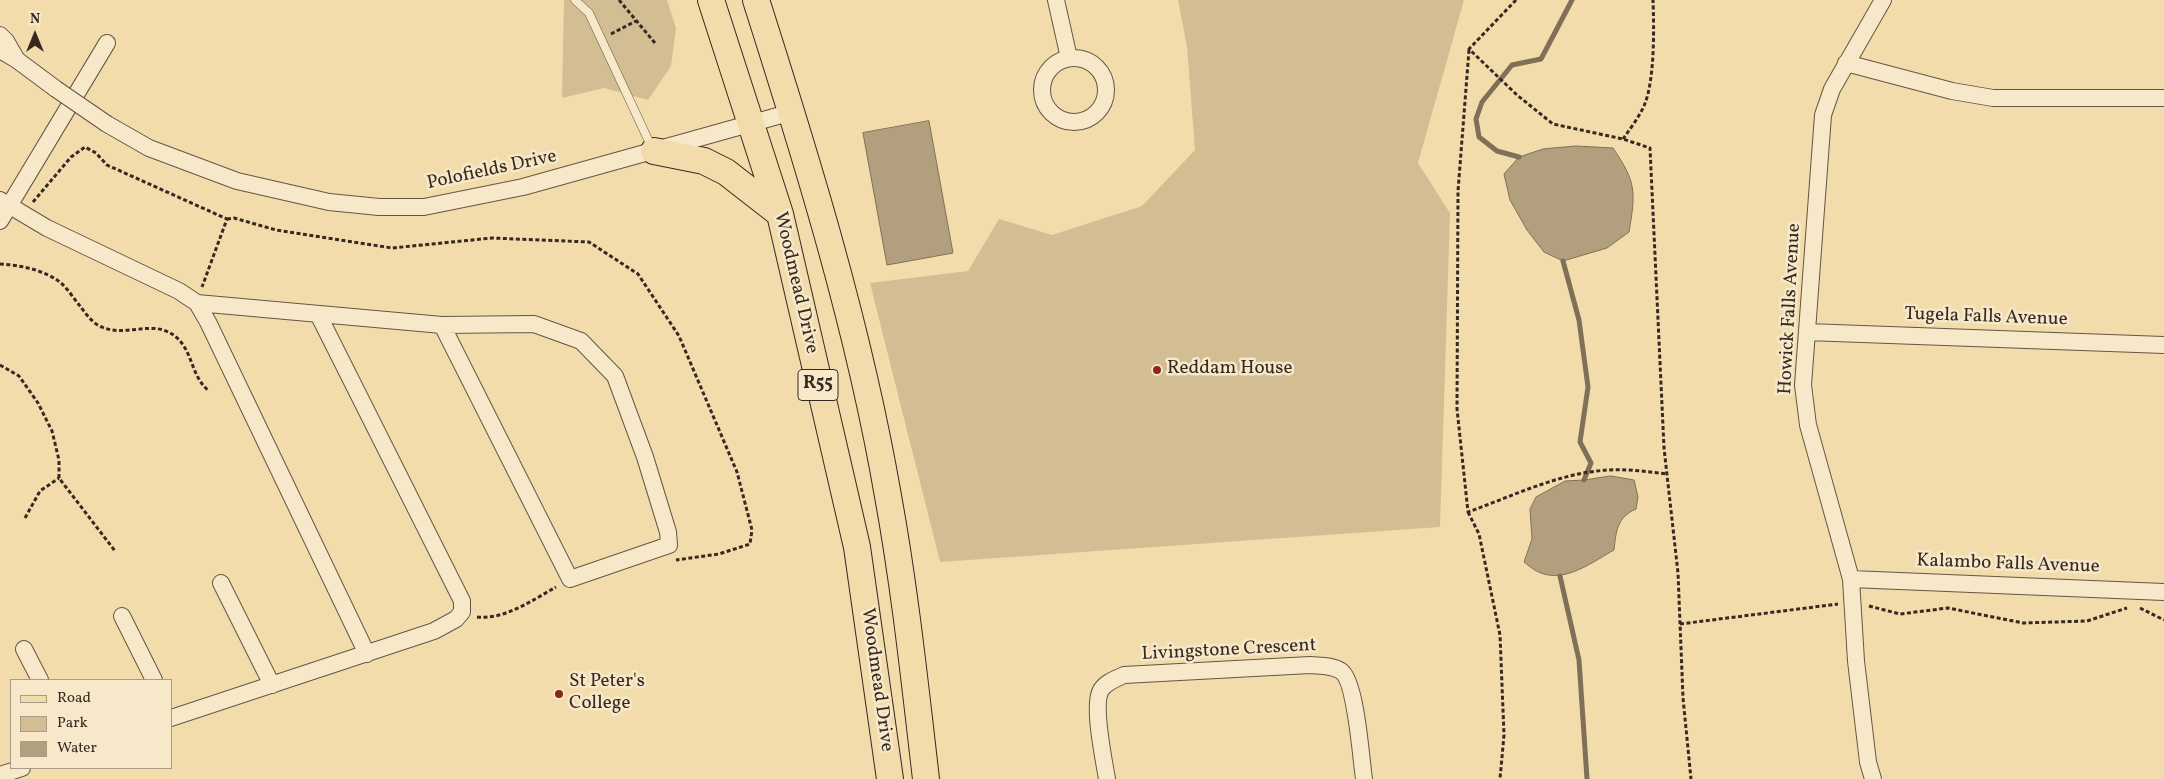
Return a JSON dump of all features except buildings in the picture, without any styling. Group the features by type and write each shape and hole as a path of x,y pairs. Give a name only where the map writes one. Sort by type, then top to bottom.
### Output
{"main road":[{"name":"Woodmead Drive","path":"711,0 780,214 856,547 890,779"},
{"name":"Woodmead Drive","path":"756,0 792,112 854,335 888,496 926,779"},
{"path":"654,151 704,161 726,172 780,214"}],"street":[{"path":"1056,0 1069,58"},
{"name":"Howick Falls Avenue","path":"1872,779 1868,762 1856,661 1851,579 1808,425 1803,384 1823,115 1832,89 1883,0"},
{"name":"Polofields Drive","path":"0,35 6,41 17,60"},
{"path":"0,221 11,207 107,43"},
{"name":"Polofields Drive","path":"0,50 107,124 149,148 237,182 329,202 379,206 424,206 523,187 792,112"},
{"path":"1069,58 1086,60 1095,66 1102,74 1106,84 1103,104 1097,113 1089,119 1079,122 1068,122 1053,115 1043,102 1041,92 1042,81 1047,71 1055,63 1069,58"},
{"path":"1846,63 1952,91 1993,98 2164,98"},
{"path":"11,207 179,291 197,303 367,654"},
{"path":"197,303 442,325 534,324 582,341 615,376 645,457 668,532 669,545 570,579 442,325"},
{"path":"172,716 434,631 456,619 462,612 462,601 318,314"},
{"name":"Tugela Falls Avenue","path":"1807,332 2164,345"},
{"name":"Kalambo Falls Avenue","path":"1851,579 2164,592"},
{"path":"221,583 272,685"},
{"path":"122,616 154,679"},
{"path":"24,650 39,679"},
{"name":"Livingstone Crescent","path":"1107,779 1097,706 1100,690 1109,681 1124,675 1310,665 1329,666 1342,671 1352,689 1364,779"},
{"path":"0,775 19,769"}],"lane":[{"path":"575,0 589,13 654,151"}],"path":[{"path":"618,0 655,43"},
{"path":"1500,779 1504,736 1500,636 1479,534 1468,512 1457,409 1458,191 1469,49 1516,0"},
{"path":"1623,139 1644,107 1647,97 1654,41 1653,0"},
{"path":"601,38 636,21"},
{"path":"1469,49 1509,87 1553,124 1623,139 1650,148 1667,474 1678,573 1683,698 1691,779"},
{"path":"11,207 84,147 96,153 107,165 227,219 234,218 276,230 392,248 492,238 589,242 638,274 680,336 737,472 752,530 750,544 719,554 681,561 663,560 644,553"},
{"path":"197,303 227,219"},
{"path":"0,264 13,265 46,273 62,283 94,322 102,328 116,330 156,327 175,336 186,348 192,367 203,386 209,391"},
{"path":"0,366 19,376 38,403 52,431 59,460 59,478 115,551"},
{"path":"1468,512 1574,475 1598,471 1637,470 1667,474"},
{"path":"25,518 40,491 59,478"},
{"path":"462,612 479,618 498,616 570,579"},
{"path":"1680,624 1852,602 1900,614 1948,608 2023,623 2087,621 2134,605 2164,620"}],"green space":[{"path":"564,0 667,0 676,28 671,66 648,100 604,88 562,98"},
{"name":"Reddam House","path":"1178,0 1464,0 1418,163 1450,213 1440,527 940,562 870,283 968,271 999,219 1052,235 1142,206 1195,150 1187,47"}],"water":[{"path":"929,121 953,253 887,265 863,133"},
{"path":"1576,146 1613,148 1630,179 1633,206 1629,232 1607,248 1563,261 1544,252 1527,230 1510,200 1504,174 1519,157 1543,149"},
{"path":"1611,476 1634,480 1638,497 1636,509 1621,521 1614,550 1589,565 1560,575 1541,573 1524,562 1532,539 1530,509 1536,497 1565,481"}],"waterway":[{"path":"1519,157 1497,151 1479,137 1476,119 1482,102 1512,65 1541,59 1572,0"},
{"path":"1563,261 1579,320 1588,387 1580,442 1591,463 1584,480"},
{"path":"1560,576 1579,660 1587,779"}],"place":[{"name":"Reddam House","path":"1157,370"},
{"name":"St Peter's College","path":"559,694"}]}
